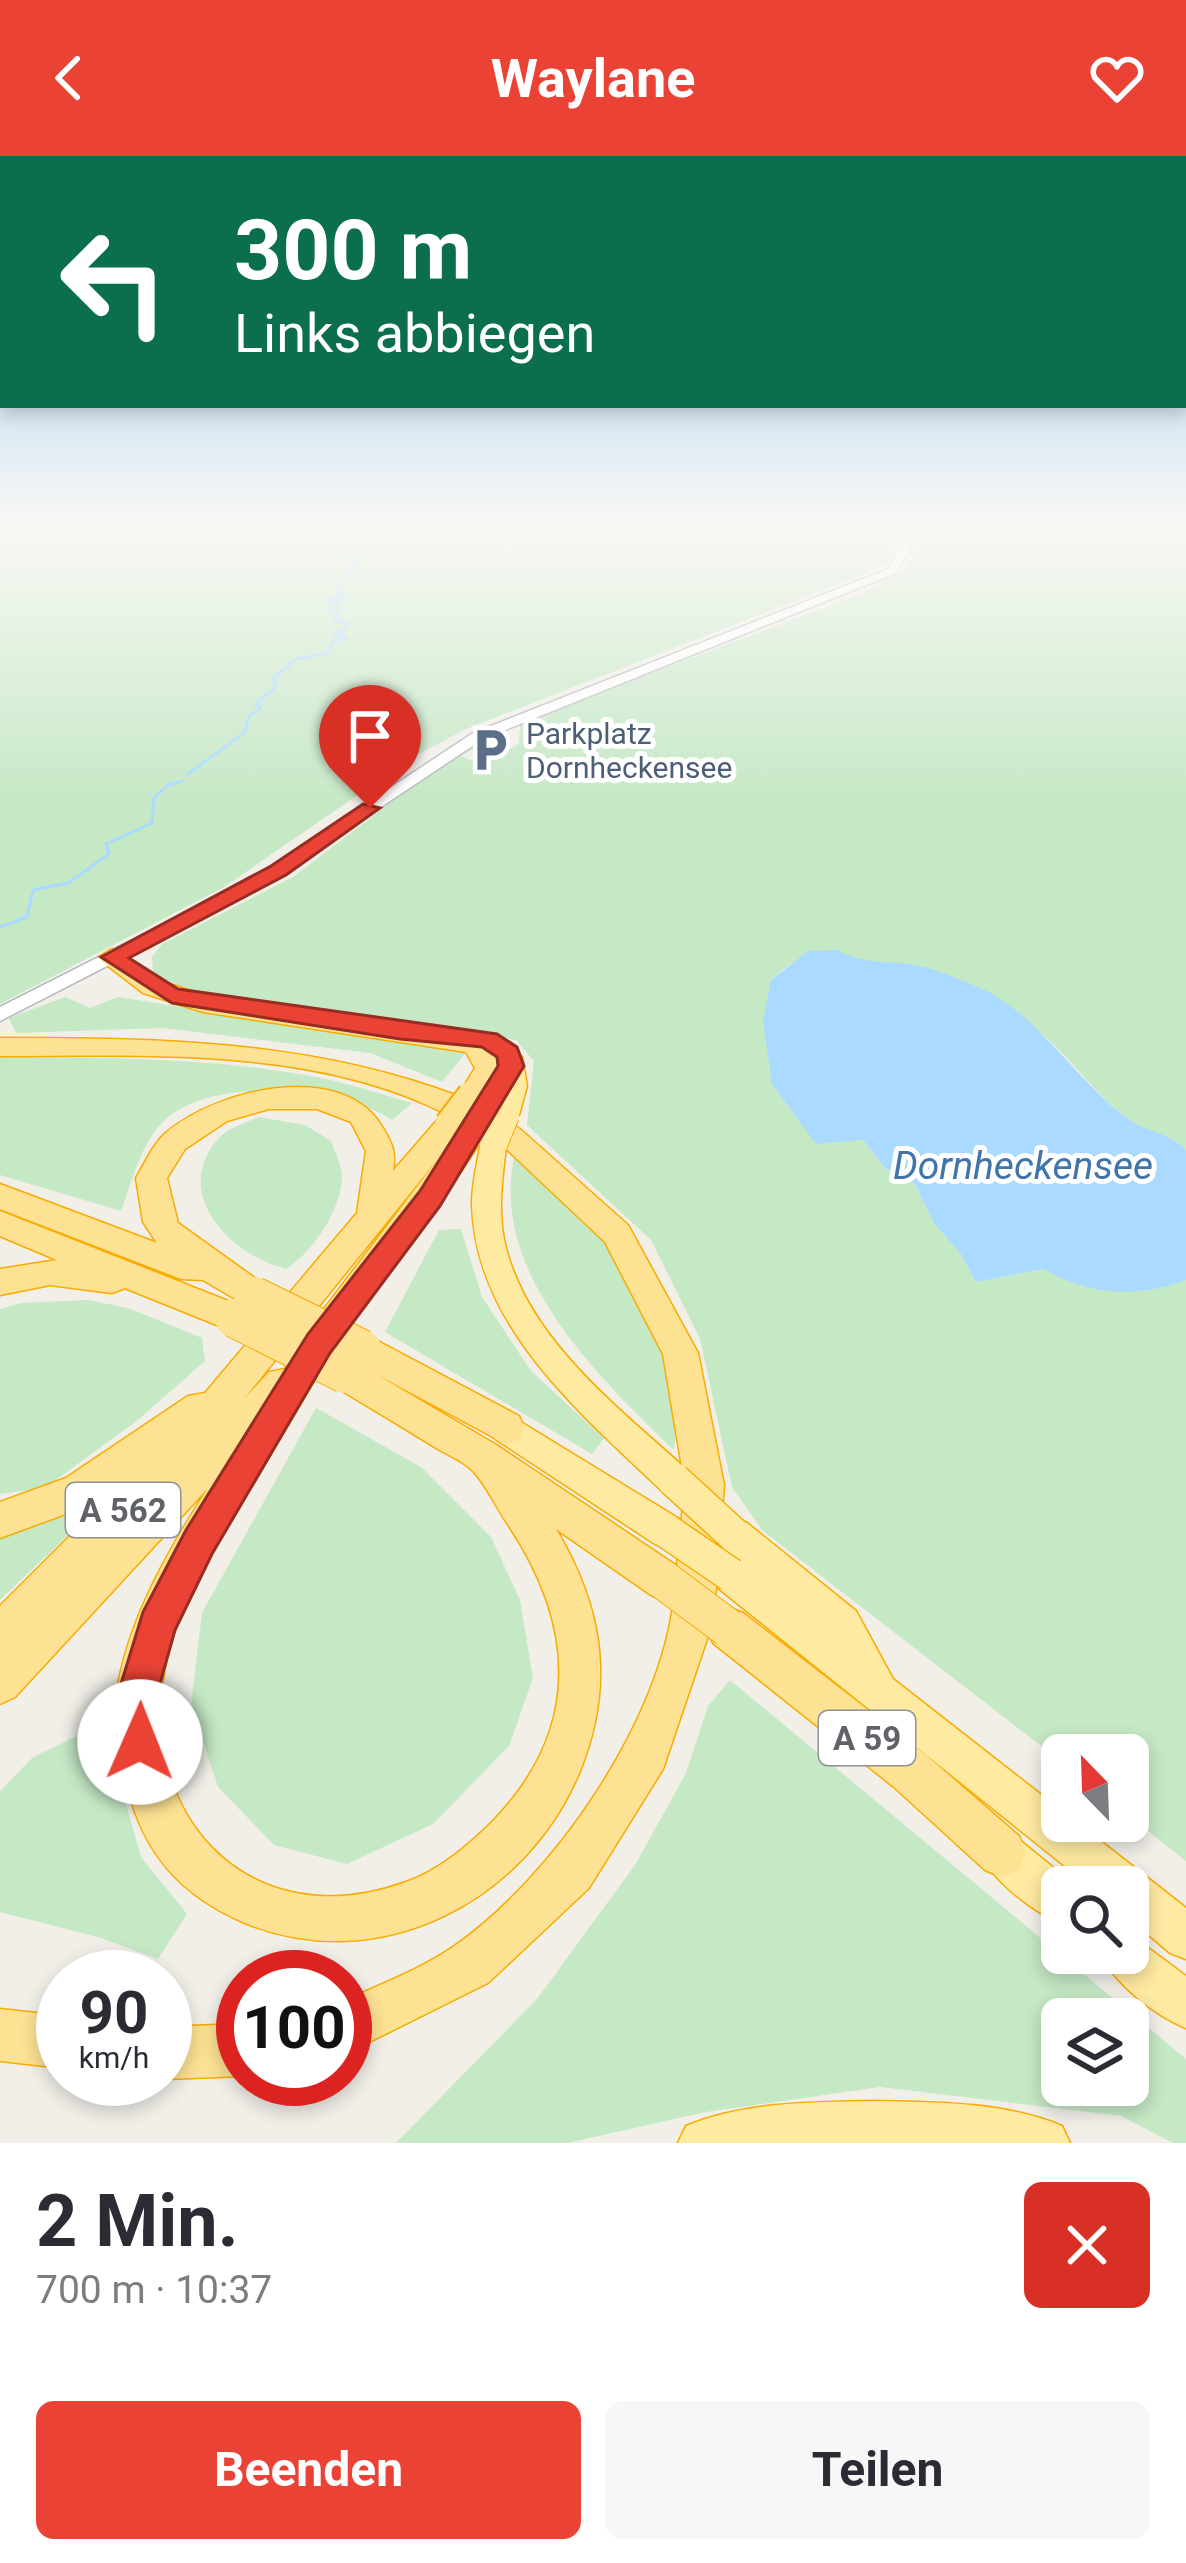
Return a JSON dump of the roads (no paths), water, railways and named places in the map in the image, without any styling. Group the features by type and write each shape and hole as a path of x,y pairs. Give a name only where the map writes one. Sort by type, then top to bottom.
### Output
{"highway":[{"path":"112,957 152,987 203,1004 445,1037 481,1049 489,1063 493,1089 342,1356 199,1542 157,1625 140,1687 140,1742 152,1799 194,1871 262,1909 310,1920 364,1919 418,1905 453,1886 486,1864 539,1803 572,1733 580,1682 579,1634 548,1552 496,1443"},
{"path":"0,1047 177,1050 304,1061 393,1084 467,1112 512,1136 585,1198 636,1262 677,1345 699,1435 700,1576 671,1706 612,1822 541,1909 439,1987 372,2016"},
{"path":"244,1307 175,1241 154,1211 153,1187 161,1163 188,1131 214,1114 245,1102 293,1096 337,1104 360,1117 376,1135 384,1169 359,1237"},
{"path":"470,1136 485,1186 486,1229 508,1297 555,1364 734,1535 843,1624 883,1691"},
{"name":"A 562","path":"0,1636 170,1461 359,1237 470,1136"},
{"name":"A 59","path":"0,1196 124,1240 668,1532 883,1691 1099,1866"},
{"name":"A 59","path":"0,1223 194,1298 244,1307"},
{"path":"0,1282 69,1272 194,1298"},
{"path":"0,1682 342,1356"},
{"path":"0,1520 80,1491 240,1379"},
{"name":"A 59","path":"496,1443 910,1772 1002,1852"},
{"path":"1002,1852 1041,1884"},
{"name":"A 59","path":"1149,1906 1186,1936"},
{"path":"1148,1974 1186,2005"},
{"path":"0,2035 36,2039"},
{"path":"703,2143 816,2125 878,2123 941,2126 1045,2143"}],"street":[{"path":"0,1015 302,857 430,763 478,736 764,623"}],"water":[{"name":"Dornheckensee","path":"837,950 862,959 934,970 999,998 1038,1030 1111,1105 1137,1125 1186,1150 1186,1280 1150,1290 1114,1291 1078,1285 1044,1269 976,1282 960,1253 934,1223 915,1184 885,1168 863,1140 816,1144 772,1084 763,1021 771,980 808,951"}],"waterway":[{"path":"188,774 244,733 249,716 261,708 256,704 277,686 273,679 296,659 326,654 333,641 347,638 333,633 344,632 347,624 343,623"},
{"path":"0,927 27,917 33,890 68,883 109,854 106,844 152,823 154,798 168,785 182,781"}],"place":[{"name":"Parkplatz Dornheckensee","path":"490,750"}]}
